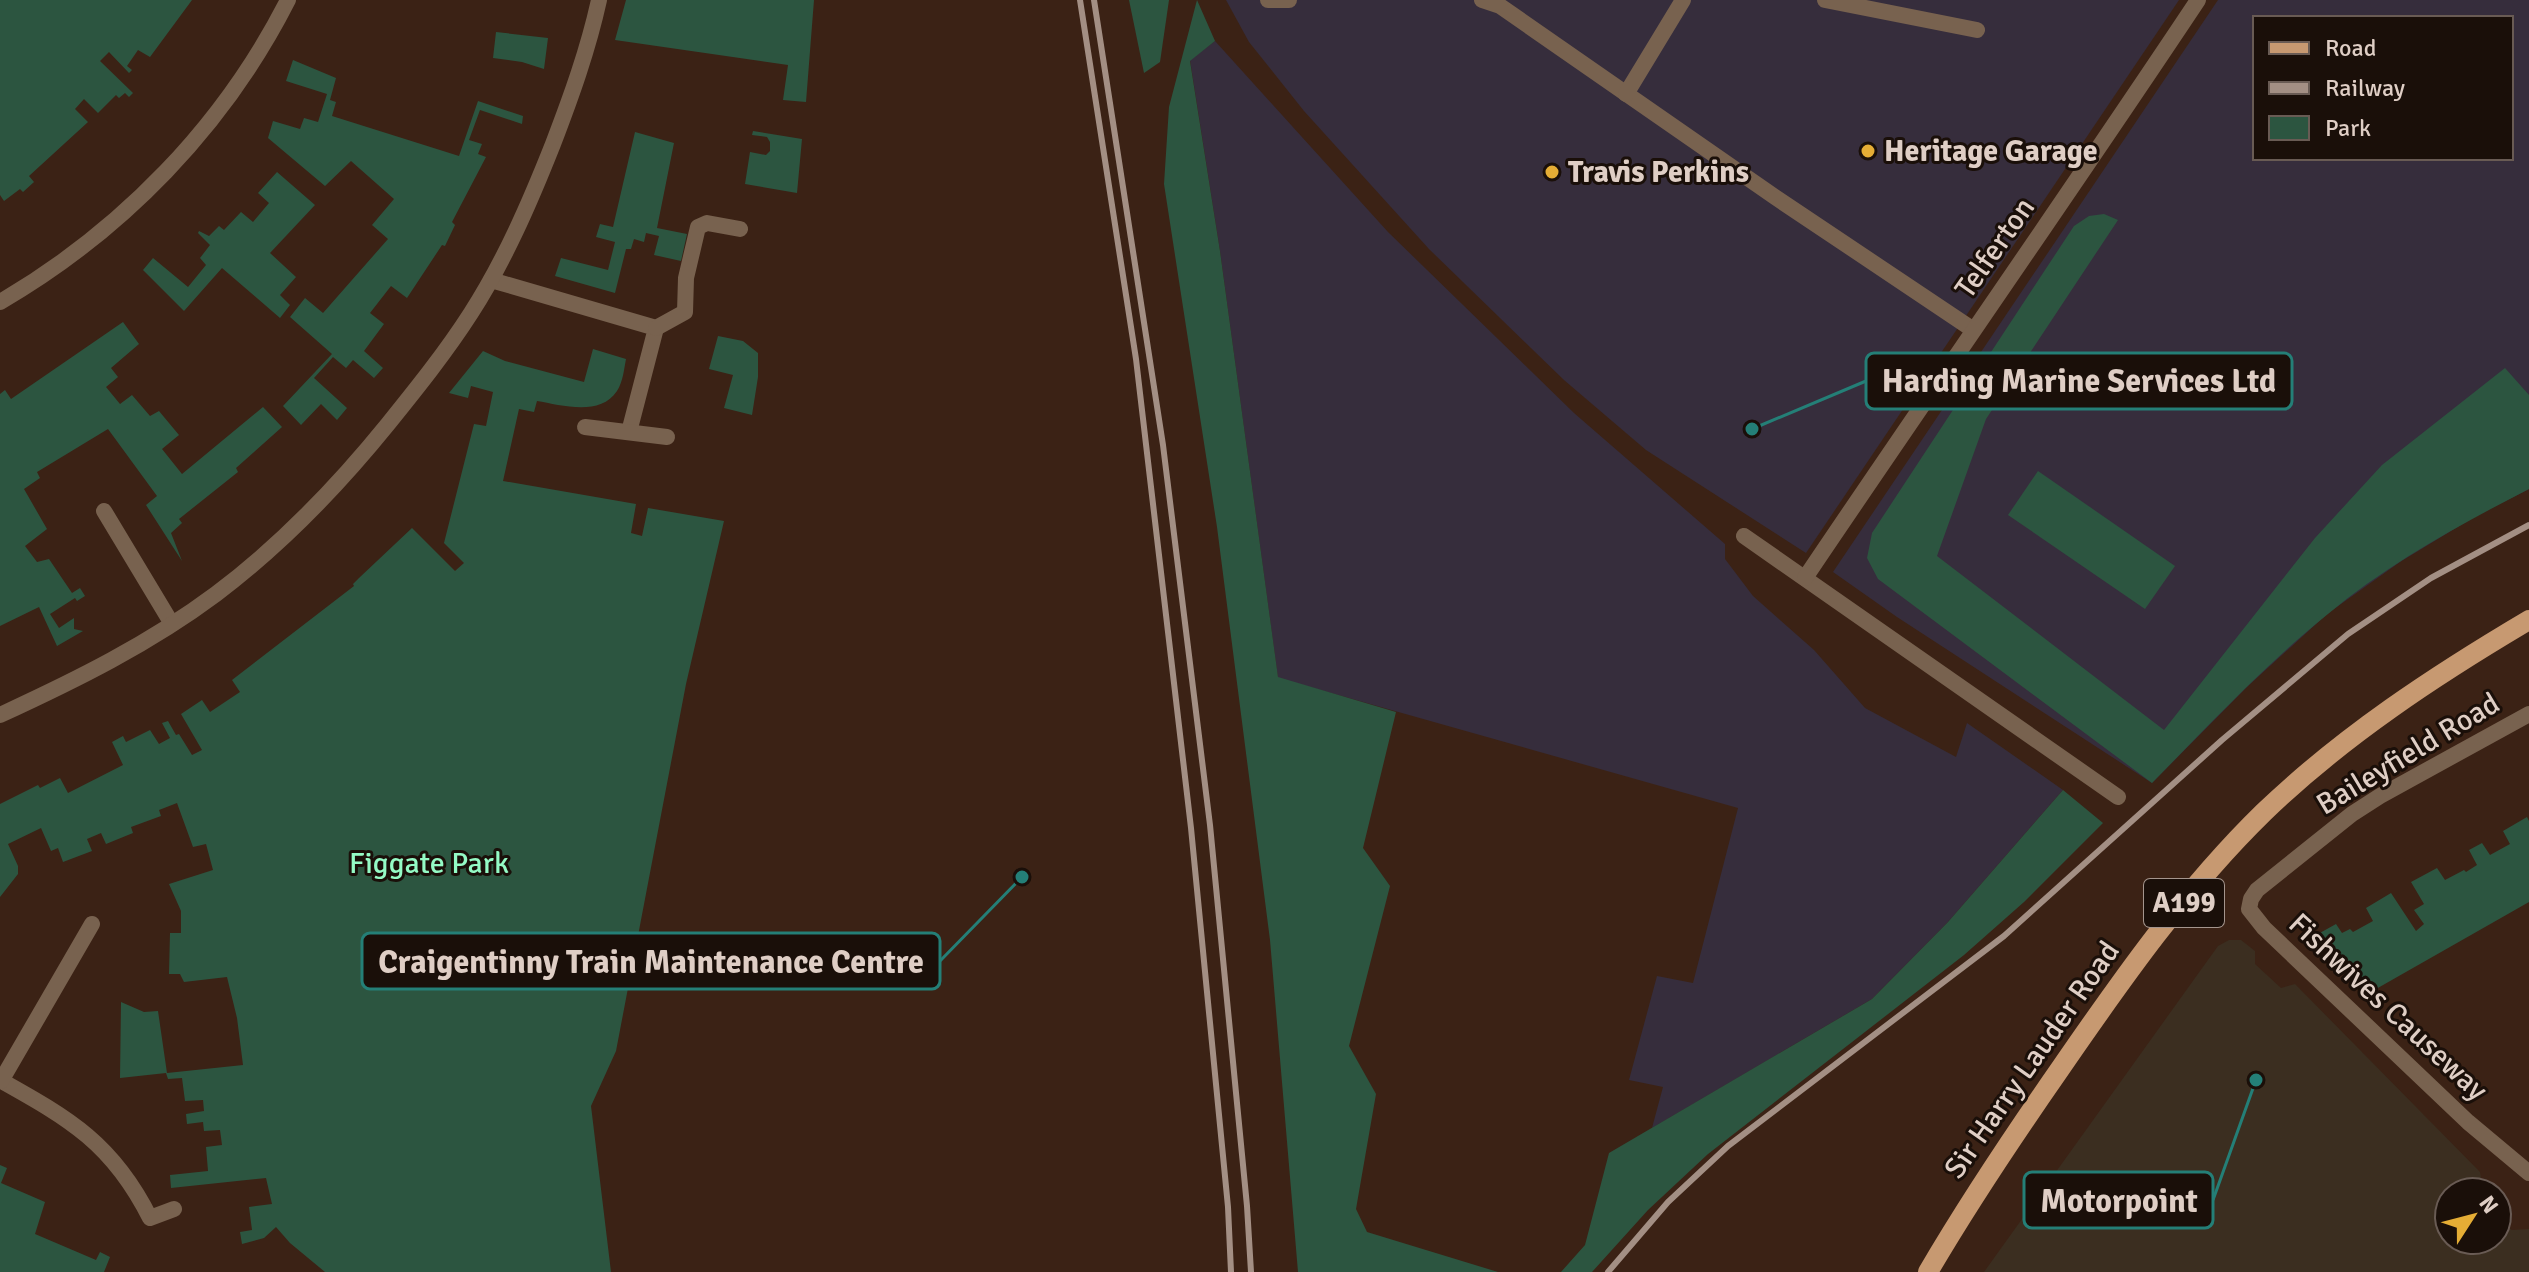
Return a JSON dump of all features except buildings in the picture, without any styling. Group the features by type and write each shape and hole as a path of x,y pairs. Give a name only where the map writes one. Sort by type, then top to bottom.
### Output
{"main road":[{"name":"Sir Harry Lauder Road","path":"1928,1272 1990,1170 2134,964 2256,820 2387,711 2438,675 2529,620"}],"street":[{"path":"0,302 89,242 122,215 167,170 233,91 288,0"},
{"path":"0,715 92,672 172,624 217,592 285,536 329,493 437,362 491,280 520,224 575,88 599,0"},
{"path":"1268,0 1289,0"},
{"path":"1482,0 1500,6 1972,329 1805,578"},
{"path":"1626,94 1683,0"},
{"path":"1825,0 1977,30"},
{"name":"Telferton","path":"1972,329 2089,165 2198,0"},
{"path":"491,280 656,328 685,312 686,278 700,225 707,223 740,229"},
{"path":"629,432 656,328"},
{"path":"585,427 667,437"},
{"path":"104,511 172,624"},
{"path":"1744,536 2118,797"},
{"name":"Baileyfield Road","path":"2249,909 2257,890 2352,814 2529,714"},
{"name":"Fishwives Causeway","path":"2249,909 2264,928 2468,1122 2529,1173"},
{"path":"92,924 0,1081 73,1123 100,1145 131,1182 150,1218 174,1209"}],"shaded area":[{"path":"1226,0 2179,0 1806,553 1646,450 1564,380 1429,249 1304,111 1249,42"},
{"path":"2218,0 2529,0 2529,489 2474,517 2400,562 2327,614 2247,687 2152,783 1833,572"},
{"path":"1215,41 1388,232 1574,413 1725,544 1725,559 1753,596 1814,650 1865,708 1956,757 1967,723 2063,790 1948,922 1872,999 1652,1128 1663,1087 1629,1080 1657,976 1693,983 1738,808 1278,678 1220,251 1190,60"},
{"path":"2229,940 2241,940 2255,951 2255,964 2281,988 2295,984 2480,1172 2481,1176 2433,1176 2433,1256 2513,1256 2513,1230 2529,1229 2529,1272 1984,1272 2218,946"}],"green space":[{"path":"0,0 192,0 150,57 138,50 127,66 132,70 129,73 109,52 100,61 133,93 129,97 125,93 119,98 116,95 98,113 84,99 75,109 88,122 29,176 34,182 23,192 20,189 4,201 0,195"},
{"path":"626,0 814,0 806,102 783,100 788,65 615,40"},
{"path":"1129,0 1169,0 1160,62 1144,73"},
{"path":"1197,0 1215,41 1190,61 1220,251 1278,677 1396,712 1363,848 1390,886 1349,1046 1376,1094 1356,1209 1367,1232 1498,1272 1298,1272 1270,940 1217,527 1164,184 1169,107"},
{"path":"496,32 548,38 544,69 493,58"},
{"path":"293,60 336,78 330,100 336,102 332,116 459,156 478,101 523,116 522,124 480,110 469,140 482,144 478,154 486,157 452,222 455,225 445,246 442,245 407,298 391,286 370,313 384,324 364,351 383,368 374,378 353,360 346,368 333,357 314,378 347,408 337,420 321,404 301,425 283,406 332,354 290,317 305,298 323,313 388,239 372,225 394,199 351,161 325,186 268,138 273,121 300,129 304,118 318,122 327,94 286,81"},
{"path":"753,131 802,139 797,193 745,184 750,152 766,155 770,151 767,137 752,135"},
{"path":"635,132 674,143 657,228 687,234 681,261 654,255 659,236 646,233 644,242 634,239 631,249 626,249 615,293 555,276 561,258 608,270 615,242 596,237 600,224 613,227"},
{"path":"277,172 315,205 270,253 296,277 280,295 290,305 280,318 222,268 184,311 143,270 153,258 188,287 206,265 200,258 210,245 199,231 209,236 219,226 224,230 241,212 253,222 269,203 258,193"},
{"path":"2104,214 2118,220 1986,419 1937,556 2164,730 2315,538 2382,465 2505,368 2529,395 2529,489 2425,546 2351,596 2260,675 2152,783 1878,579 1867,558 1872,533 2074,226 2089,216"},
{"path":"123,322 139,344 111,368 118,377 106,387 120,404 132,395 150,416 159,411 179,435 162,449 182,474 263,407 282,427 236,468 238,472 179,519 182,523 171,533 182,561 146,505 157,496 108,429 37,472 40,478 24,489 47,529 25,546 37,562 49,559 72,593 80,588 85,596 77,601 75,598 50,614 59,628 74,618 74,629 83,631 57,646 39,607 0,626 0,394 5,390 11,399"},
{"path":"718,336 743,341 758,353 752,415 724,408 733,375 709,369"},
{"name":"Figgate Park","path":"593,349 626,359 617,391 610,399 591,407 537,401 534,412 519,409 503,481 636,504 631,533 642,536 648,508 724,521 686,684 616,1051 591,1106 611,1272 325,1272 276,1227 264,1238 242,1244 240,1232 252,1230 249,1207 272,1204 266,1178 171,1188 170,1175 208,1171 206,1147 222,1145 220,1130 204,1131 203,1122 187,1124 186,1114 204,1111 203,1100 185,1101 182,1078 168,1079 166,1073 120,1078 121,1002 144,1012 158,1011 167,1073 243,1065 237,1018 227,977 184,982 180,974 169,974 170,933 181,933 181,911 169,884 213,870 206,844 193,847 177,803 159,810 161,816 131,827 133,833 106,844 101,833 87,839 92,851 63,862 58,848 51,851 41,828 8,844 18,866 18,874 0,897 0,804 60,778 68,793 123,765 112,742 123,736 126,742 150,730 159,744 170,738 162,723 168,721 192,755 202,750 181,714 202,700 210,712 240,692 232,680 354,586 412,528 455,571 464,563 444,543 474,424 486,426 493,392 471,386 468,398 449,393 483,351 505,361 584,382"},
{"path":"2038,471 2175,566 2145,609 2008,515"},
{"path":"2063,790 2103,823 2024,902 1964,955 1708,1154 1648,1210 1592,1272 1561,1272 1585,1245 1609,1153 1872,999 1948,922"},
{"path":"2527,817 2529,902 2369,993 2309,939 2336,924 2342,933 2350,929 2353,932 2373,921 2366,908 2391,893 2416,931 2424,924 2414,910 2424,904 2411,882 2437,868 2445,880 2464,870 2466,872 2477,865 2469,850 2482,843 2490,855 2510,844 2503,831"},
{"path":"0,1165 7,1168 1,1183 45,1202 35,1234 96,1260 100,1252 110,1257 104,1272 0,1272"}],"railway":[{"path":"1080,0 1136,359 1191,828 1228,1207 1231,1272"},
{"path":"1094,0 1163,445 1210,825 1251,1272"},
{"path":"1608,1272 1668,1202 1728,1146 2004,936 2222,740 2348,634 2431,578 2529,525"}],"place":[{"name":"Heritage Garage","path":"1868,151"},
{"name":"Travis Perkins","path":"1552,172"},
{"name":"Harding Marine Services Ltd","path":"1752,429"},
{"name":"Craigentinny Train Maintenance Centre","path":"1022,877"},
{"name":"Motorpoint","path":"2256,1080"}]}
